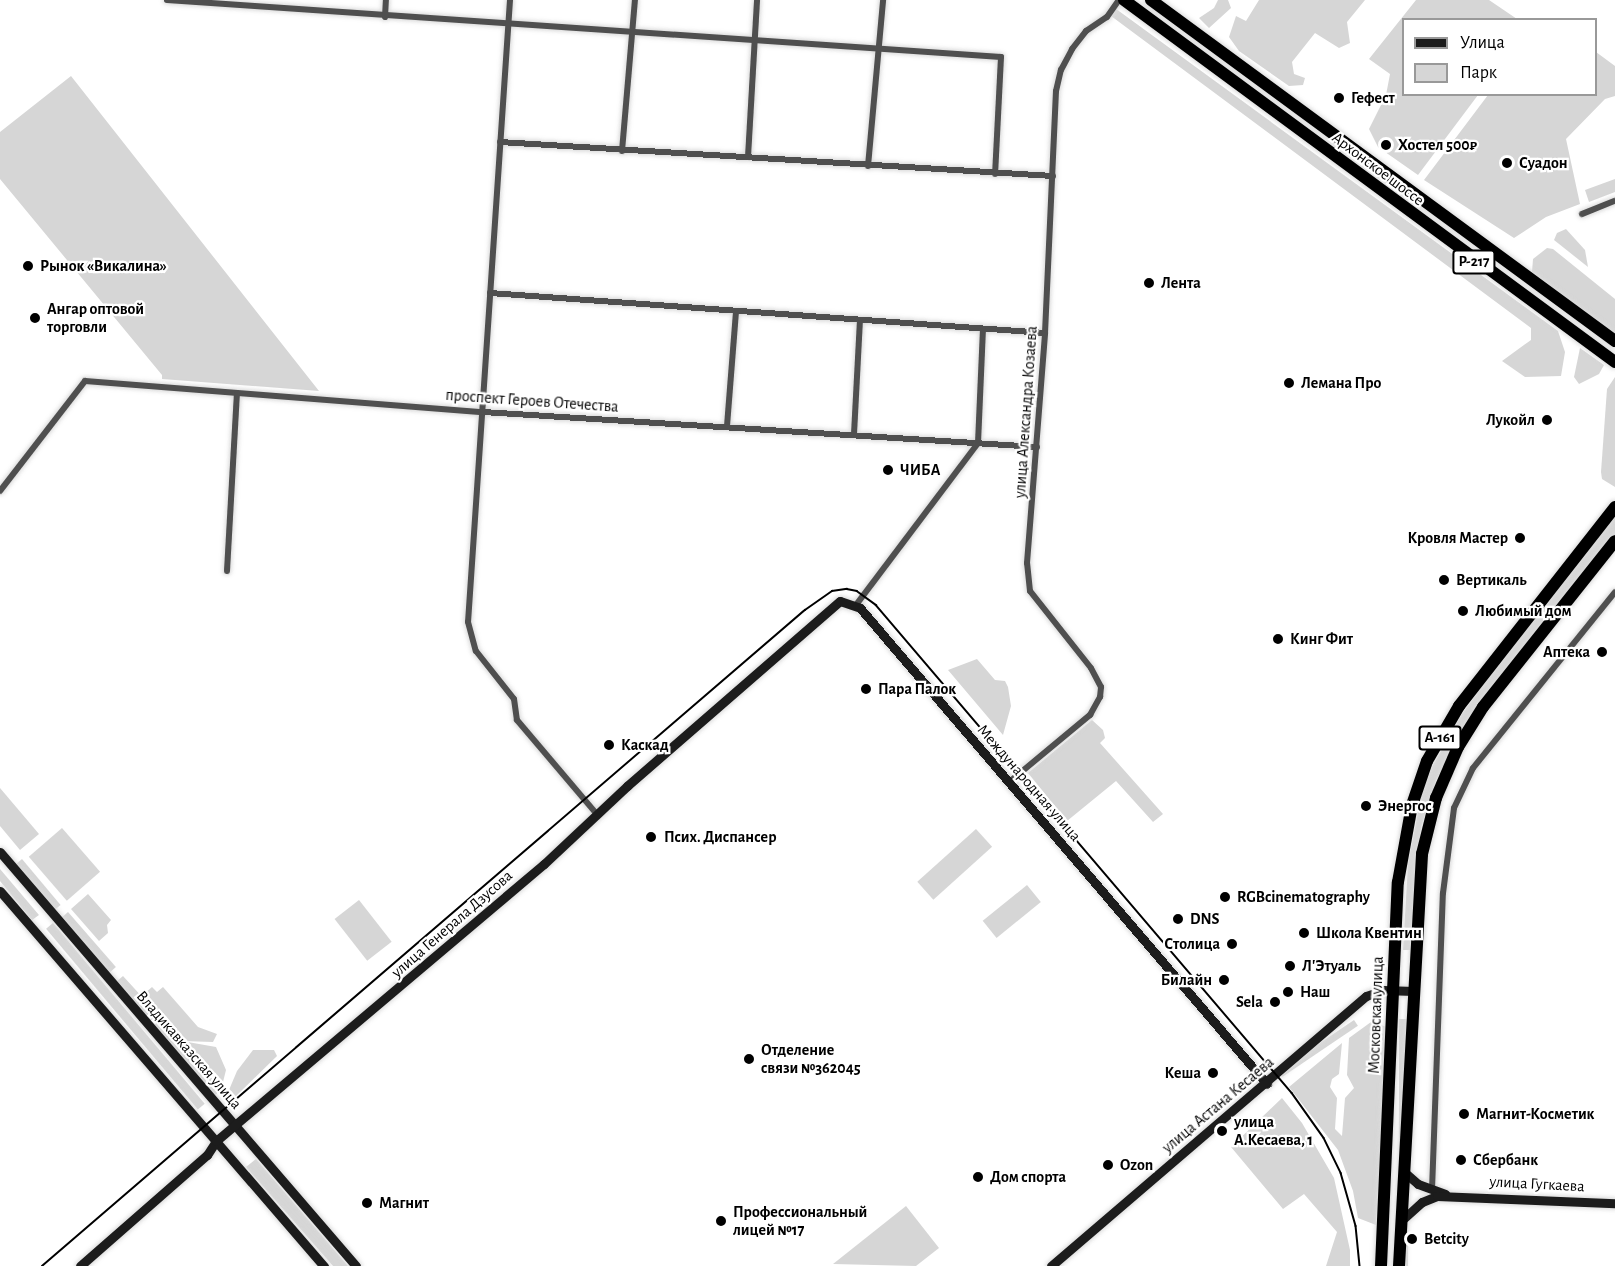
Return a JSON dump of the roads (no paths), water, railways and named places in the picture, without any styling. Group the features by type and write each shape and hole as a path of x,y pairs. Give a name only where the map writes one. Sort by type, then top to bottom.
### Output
{"highway":[{"name":"Архонское шоссе","path":"1124,0 1498,280 1615,362"},
{"name":"Архонское шоссе","path":"1151,0 1615,341"},
{"name":"Московская улица","path":"1381,1266 1401,850 1427,761 1459,706 1615,507"},
{"name":"А-161","path":"1399,1266 1422,854 1436,798 1449,765 1483,707 1615,541"}],"street":[{"path":"168,0 264,4 385,17 1001,57 994,174"},
{"path":"385,17 386,0"},
{"path":"510,0 468,622 472,641 514,699 517,720 596,813"},
{"path":"622,151 635,0"},
{"path":"748,157 757,0"},
{"path":"868,166 883,0"},
{"name":"улица Александра Козаева","path":"1008,783 1090,715 1096,707 1101,687 1091,668 1030,591 1027,563 1045,333 1056,91 1060,70 1086,32 1107,17 1119,0"},
{"path":"500,142 1053,176"},
{"path":"1582,214 1615,201"},
{"path":"490,293 1045,333"},
{"path":"727,426 736,311"},
{"path":"854,434 860,320"},
{"path":"856,605 978,443 983,329"},
{"name":"проспект Героев Отечества","path":"0,491 85,381 483,412 1037,447"},
{"path":"227,572 237,393"},
{"path":"1431,1191 1443,893 1454,808 1473,768 1615,592"},
{"name":"улица Генерала Дзусова","path":"80,1266 207,1155 216,1141 234,1125 366,1018 536,872 596,813 840,601 856,605"},
{"name":"Международная улица","path":"856,605 1267,1084"},
{"name":"Владикавказская улица","path":"0,852 356,1266"},
{"path":"0,891 324,1266"},
{"name":"улица Астана Кесаева","path":"1051,1266 1267,1084 1366,996 1394,991 1414,991"},
{"name":"улица Гугкаева","path":"1403,1171 1431,1191 1457,1196 1615,1203"},
{"name":"улица Гугкаева","path":"1402,1220 1422,1202 1457,1196"}],"tram line":[{"path":"42,1266 805,610 832,591 847,589 857,591 876,605 1292,1093 1324,1138 1341,1173 1356,1226 1360,1266"}],"place":[{"name":"Гефест","path":"1339,98"},
{"name":"Хостел 500₽","path":"1386,145"},
{"name":"Суадон","path":"1507,163"},
{"name":"Рынок «Викалина»","path":"28,266"},
{"name":"Лента","path":"1149,283"},
{"name":"Ангар оптовой торговли","path":"35,318"},
{"name":"Лемана Про","path":"1289,383"},
{"name":"Лукойл","path":"1547,420"},
{"name":"ЧИБА","path":"888,470"},
{"name":"Кровля Мастер","path":"1520,538"},
{"name":"Вертикаль","path":"1444,580"},
{"name":"Любимый дом","path":"1463,611"},
{"name":"Кинг Фит","path":"1278,639"},
{"name":"Аптека","path":"1602,652"},
{"name":"Пара Палок","path":"866,689"},
{"name":"Каскад","path":"609,745"},
{"name":"Энергос","path":"1366,806"},
{"name":"Псих. Диспансер","path":"651,837"},
{"name":"RGBcinematography","path":"1225,897"},
{"name":"DNS","path":"1178,919"},
{"name":"Школа Квентин","path":"1304,933"},
{"name":"Столица","path":"1232,944"},
{"name":"Л'Этуаль","path":"1290,966"},
{"name":"Билайн","path":"1224,980"},
{"name":"Наш","path":"1288,992"},
{"name":"Sela","path":"1275,1002"},
{"name":"Отделение связи №362045","path":"749,1059"},
{"name":"Кеша","path":"1213,1073"},
{"name":"Магнит-Косметик","path":"1464,1114"},
{"name":"улица А.Кесаева, 1","path":"1222,1131"},
{"name":"Сбербанк","path":"1461,1160"},
{"name":"Ozon","path":"1108,1165"},
{"name":"Дом спорта","path":"978,1177"},
{"name":"Магнит","path":"367,1203"},
{"name":"Профессиональный лицей №17","path":"721,1221"},
{"name":"Betcity","path":"1412,1239"}]}
